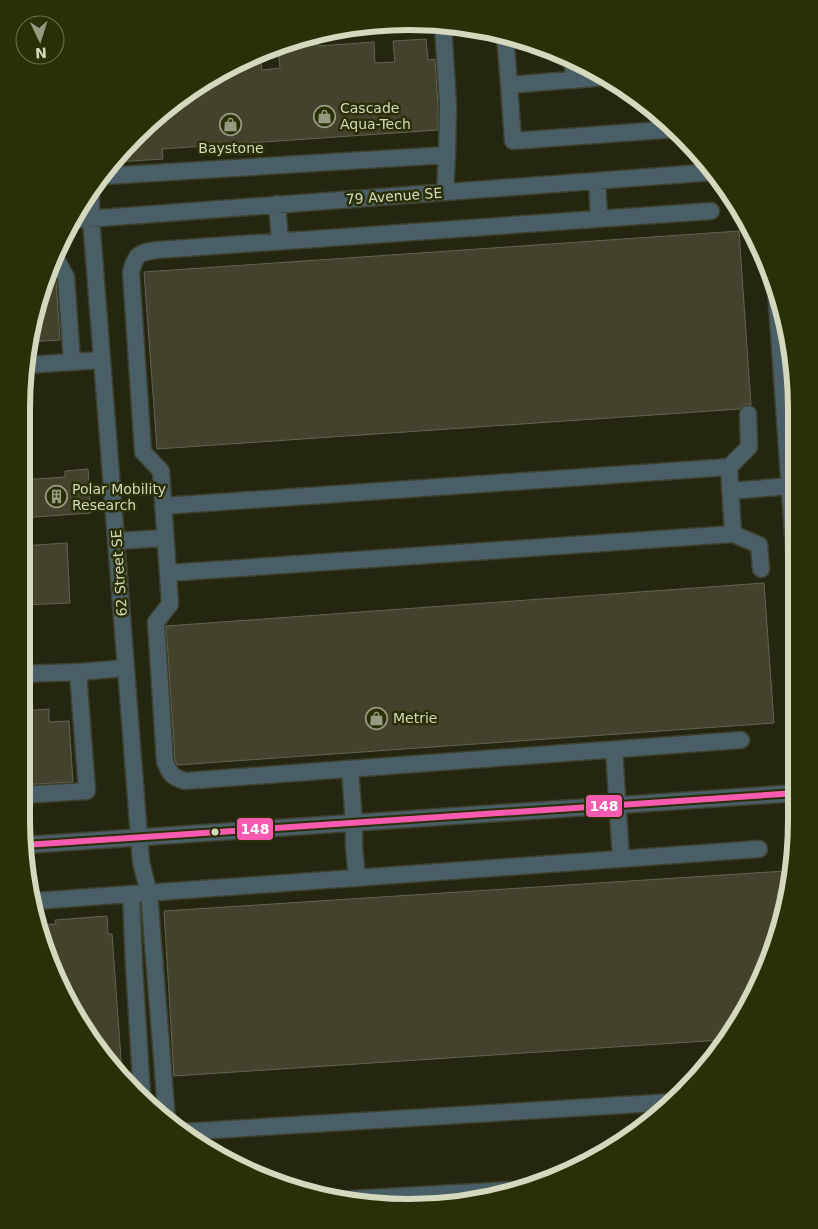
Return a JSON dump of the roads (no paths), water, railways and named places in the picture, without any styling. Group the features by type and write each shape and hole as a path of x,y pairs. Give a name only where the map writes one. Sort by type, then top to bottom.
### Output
{"street":[{"path":"443,32 448,105 445,192"},
{"path":"506,43 513,141 665,130"},
{"path":"573,67 574,80"},
{"path":"509,85 594,79"},
{"path":"110,176 447,155"},
{"name":"79 Avenue SE","path":"81,219 705,173"},
{"path":"597,181 600,218"},
{"name":"62 Street SE","path":"91,203 139,838 141,862 149,893 166,1111"},
{"path":"277,204 280,241"},
{"path":"711,211 156,250 142,252 134,260 131,272 143,452 161,471 170,604 156,622 165,762 170,773 176,778 185,781 741,740"},
{"path":"59,264 66,277 72,362"},
{"path":"781,337 787,389"},
{"path":"33,365 102,360"},
{"path":"163,506 729,467 750,446 748,414"},
{"path":"729,467 733,534"},
{"path":"730,491 788,486"},
{"path":"168,572 733,534 759,545 761,569"},
{"path":"116,541 166,538"},
{"path":"30,674 126,668"},
{"path":"30,794 87,791 78,672"},
{"path":"614,750 621,859"},
{"path":"350,769 357,878"},
{"path":"31,845 788,794"},
{"path":"39,901 759,849"},
{"path":"131,894 142,1089"},
{"path":"193,1131 661,1103"},
{"path":"384,1198 484,1192"}],"place":[{"name":"Cascade Aqua-Tech","path":"324,116"},
{"name":"Baystone","path":"231,125"},
{"name":"Polar Mobility Research","path":"56,497"},
{"name":"Metrie","path":"377,718"}]}
